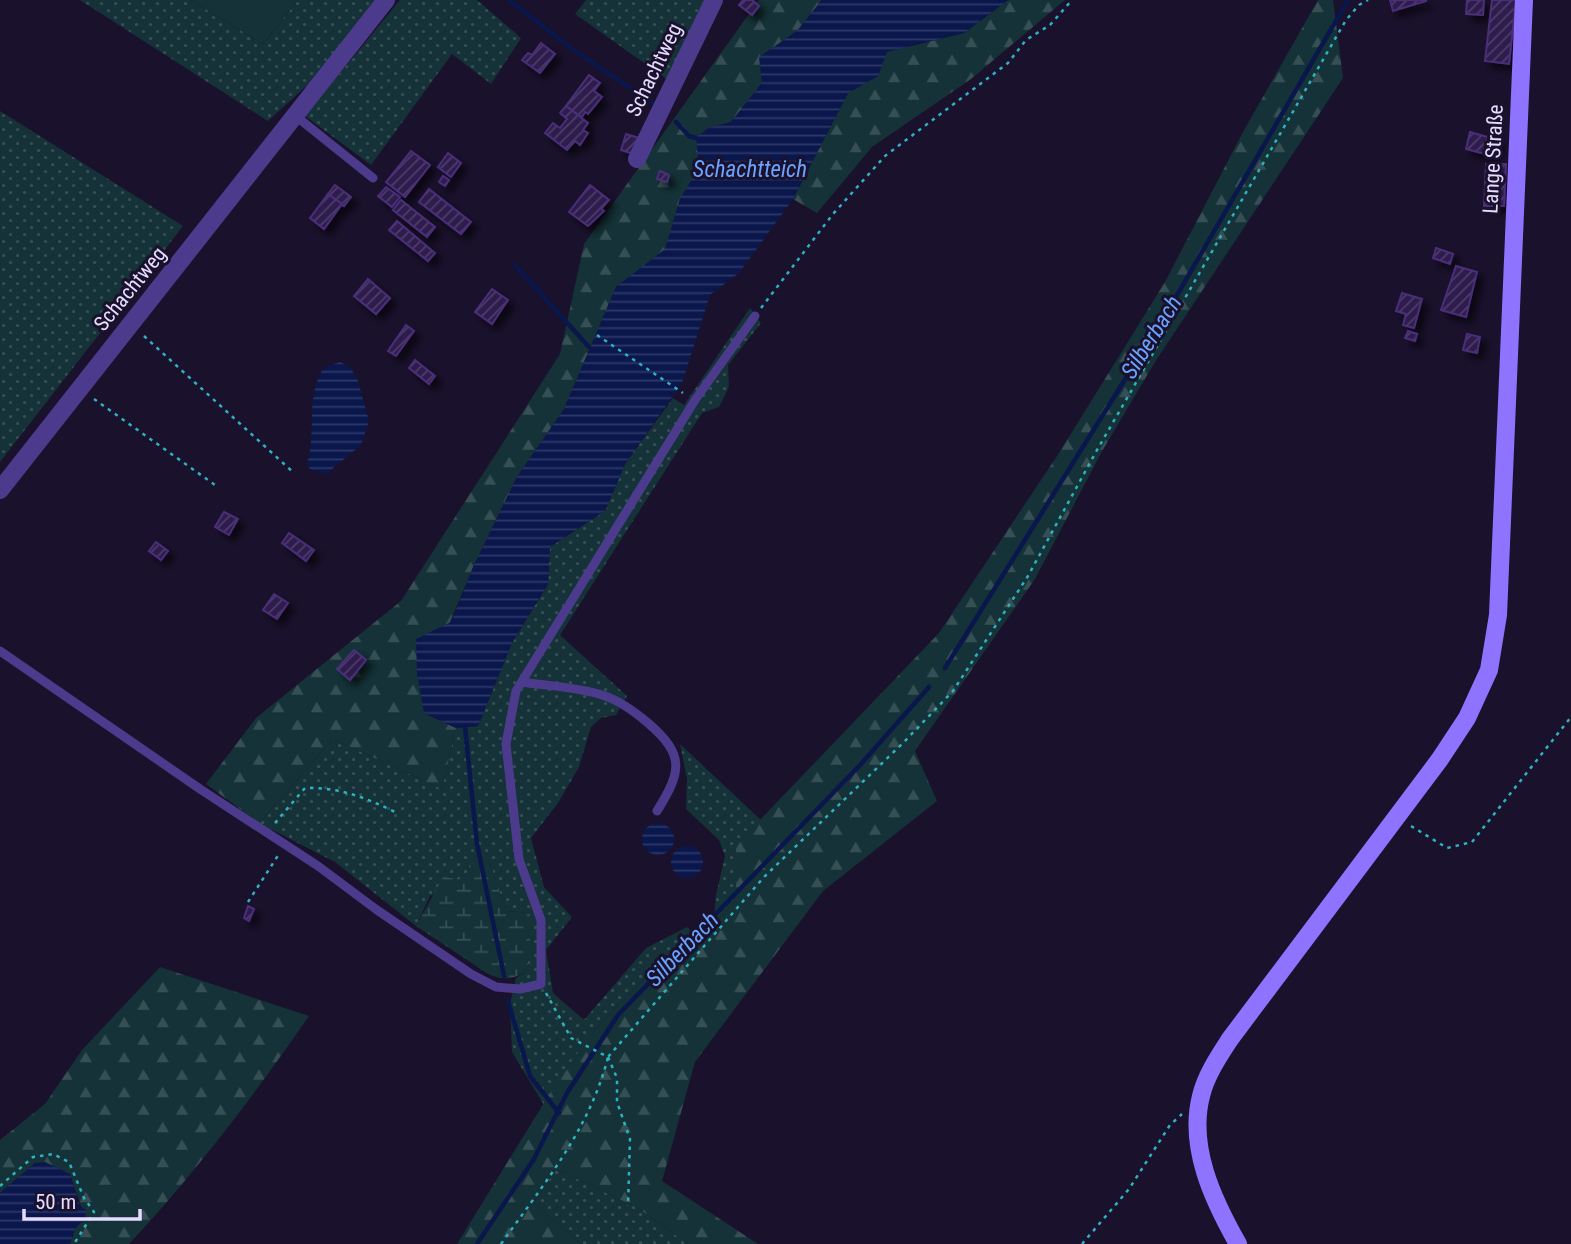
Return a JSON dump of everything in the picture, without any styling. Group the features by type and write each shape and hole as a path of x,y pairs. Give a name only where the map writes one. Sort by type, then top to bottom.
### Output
{"street":[{"name":"Schachtweg","path":"0,490 297,117 386,0"},
{"name":"Schachtweg","path":"636,159 714,0"},
{"name":"Lange Straße","path":"1198,1110 1207,1080 1230,1039 1399,815 1467,718 1489,670 1498,615 1508,320 1524,0"},
{"path":"1198,1110 1202,1163 1218,1207 1238,1244"}],"lane":[{"path":"297,117 373,178"},
{"path":"0,651 318,866 471,974 496,987 520,989 541,984 541,920 519,859 506,744 516,691 695,400 755,316"},
{"path":"740,321 743,333"},
{"path":"522,682 603,695 638,715 668,741 676,757 676,776 657,811"}],"path":[{"path":"755,316 833,214 885,156 1008,63 1026,40 1049,25 1072,0"},
{"path":"501,1244 582,1129 599,1093 608,1057 764,877 953,691 1028,576 1097,450 1346,20 1359,5 1368,0"},
{"path":"131,324 295,473"},
{"path":"597,335 695,400"},
{"path":"80,389 215,485"},
{"path":"1399,815 1415,829 1447,848 1472,842 1571,717"},
{"path":"266,833 305,788 326,788 363,796 397,813"},
{"path":"248,902 285,846"},
{"path":"541,984 571,1038 608,1057 617,1078 617,1102 630,1139 628,1206"},
{"path":"1082,1244 1129,1188 1170,1125 1185,1111 1198,1110"},
{"path":"0,1186 33,1157 53,1154 69,1163 84,1198 94,1212 74,1244"}],"green space":[{"path":"80,0 191,0 263,44 298,0 378,0 315,78 268,121"},
{"path":"191,0 298,0 263,44"},
{"path":"400,0 477,0 521,38 491,84 452,54 371,165 305,116"},
{"path":"586,0 707,0 668,80 575,14"},
{"path":"759,0 822,0 797,31 760,57 762,83 731,122 708,128 699,168 680,199 665,250 616,287 564,409 517,477 474,565 450,622 424,713 456,728 442,789 333,739 259,823 206,784 256,718 401,601 560,354 584,244"},
{"path":"1008,0 1065,0 971,79 872,147 817,213 793,199 848,93 878,76 886,52 964,33"},
{"path":"1318,0 1333,0 1343,78 1155,362 1101,453 1035,579 915,751 937,801 823,891 695,1062 662,1181 758,1244 688,1244 638,1208 556,1169 534,1203 581,1244 457,1244 560,1077 595,1029 691,931 701,941 736,900 736,845 939,633 1059,453 1165,282 1243,132"},
{"path":"0,111 183,226 0,462"},
{"path":"750,308 761,323 728,365 729,387 719,407 702,413 560,635 627,696 616,715 601,718 591,727 579,767 558,803 531,838 544,887 572,917 546,950 553,993 584,1020 646,948 687,927 691,931 595,1029 544,1105 512,1052 510,1004 516,978 525,972 530,913 506,911 489,860 465,880 430,896 416,926 335,862 259,823 333,739 442,789 456,728 478,726 512,643 548,584 550,547 605,511 625,464 673,398 684,405"},
{"path":"680,744 761,820 736,845 736,900 713,927 716,895 725,856 719,840 686,809 687,779"},
{"path":"489,860 506,911 530,913 530,956 525,972 516,977 502,978 488,974 416,926 443,877 464,880 470,864"},
{"path":"160,967 309,1016 223,1133 129,1244 70,1244 75,1229 85,1218 70,1174 35,1163 0,1193 0,1140 45,1104 82,1050"},
{"path":"556,1169 638,1208 688,1244 581,1244 534,1203"}],"water":[{"name":"Schachtteich","path":"822,0 1008,0 964,33 887,52 878,76 848,93 793,199 739,273 710,295 682,383 625,464 605,511 550,547 548,584 512,643 478,726 456,728 424,713 417,674 416,639 451,622 474,565 517,477 564,409 616,287 665,249 680,199 699,168 696,138 708,128 731,122 762,83 759,57 797,31"},
{"path":"340,362 350,367 358,381 369,421 361,445 326,474 310,469 307,465 314,392 323,368"},
{"path":"658,823 669,828 674,839 669,850 658,855 647,850 642,839 647,828"},
{"path":"687,846 698,851 703,862 698,873 687,878 676,873 671,862 676,851"},
{"path":"45,1162 70,1174 80,1206 86,1210 85,1218 75,1229 70,1244 0,1244 0,1193 35,1163"}],"building":[{"path":"743,0 752,0 759,6 752,15 739,5"},
{"path":"1390,0 1426,0 1426,1 1393,11"},
{"path":"1467,0 1484,0 1483,15 1466,14"},
{"path":"1492,0 1516,0 1509,64 1485,61"},
{"path":"541,43 555,54 540,73 522,60 528,53 532,55"},
{"path":"589,75 600,83 594,91 602,97 588,114 585,112 582,117 566,106"},
{"path":"566,106 588,123 583,130 588,133 580,145 575,141 567,150 545,133 553,123 560,128 567,119 560,113"},
{"path":"1470,132 1498,140 1493,156 1466,149"},
{"path":"626,134 639,138 634,154 621,150"},
{"path":"411,151 430,165 405,197 386,182"},
{"path":"448,153 461,163 451,177 438,167"},
{"path":"1486,164 1506,164 1504,206 1484,206"},
{"path":"660,171 669,175 667,182 657,179"},
{"path":"443,176 449,180 445,186 439,182"},
{"path":"335,185 351,197 344,206 328,194"},
{"path":"590,185 609,200 601,209 604,211 588,226 569,212"},
{"path":"386,187 400,197 392,207 378,196"},
{"path":"429,189 471,222 461,234 419,202"},
{"path":"328,194 342,204 324,229 310,218"},
{"path":"401,200 435,227 427,237 393,210"},
{"path":"397,221 435,253 428,261 389,230"},
{"path":"1436,248 1453,254 1450,264 1433,258"},
{"path":"1456,266 1477,272 1466,317 1441,310"},
{"path":"368,279 390,298 376,314 354,296"},
{"path":"492,289 508,300 492,324 475,312"},
{"path":"1402,293 1422,299 1414,328 1403,325 1406,314 1396,311"},
{"path":"406,325 414,331 396,356 388,351"},
{"path":"1408,331 1417,334 1415,341 1405,338"},
{"path":"1467,334 1480,337 1477,353 1463,350"},
{"path":"415,360 435,376 429,384 409,368"},
{"path":"224,512 238,519 229,535 215,527"},
{"path":"289,533 314,550 306,561 282,543"},
{"path":"156,542 168,551 161,560 149,551"},
{"path":"274,594 288,603 277,619 263,610"},
{"path":"354,650 366,660 350,680 337,669"},
{"path":"248,906 254,909 249,921 244,918"}],"waterway":[{"path":"509,0 571,48 656,105"},
{"name":"Silberbach","path":"945,668 1169,309 1348,0"},
{"path":"676,122 689,136 696,138"},
{"path":"515,265 589,347"},
{"name":"Silberbach","path":"477,1244 534,1159 567,1093 618,1015 861,764 929,687"},
{"path":"465,727 477,844 504,976"},
{"path":"508,1001 530,1076 559,1113"}]}
